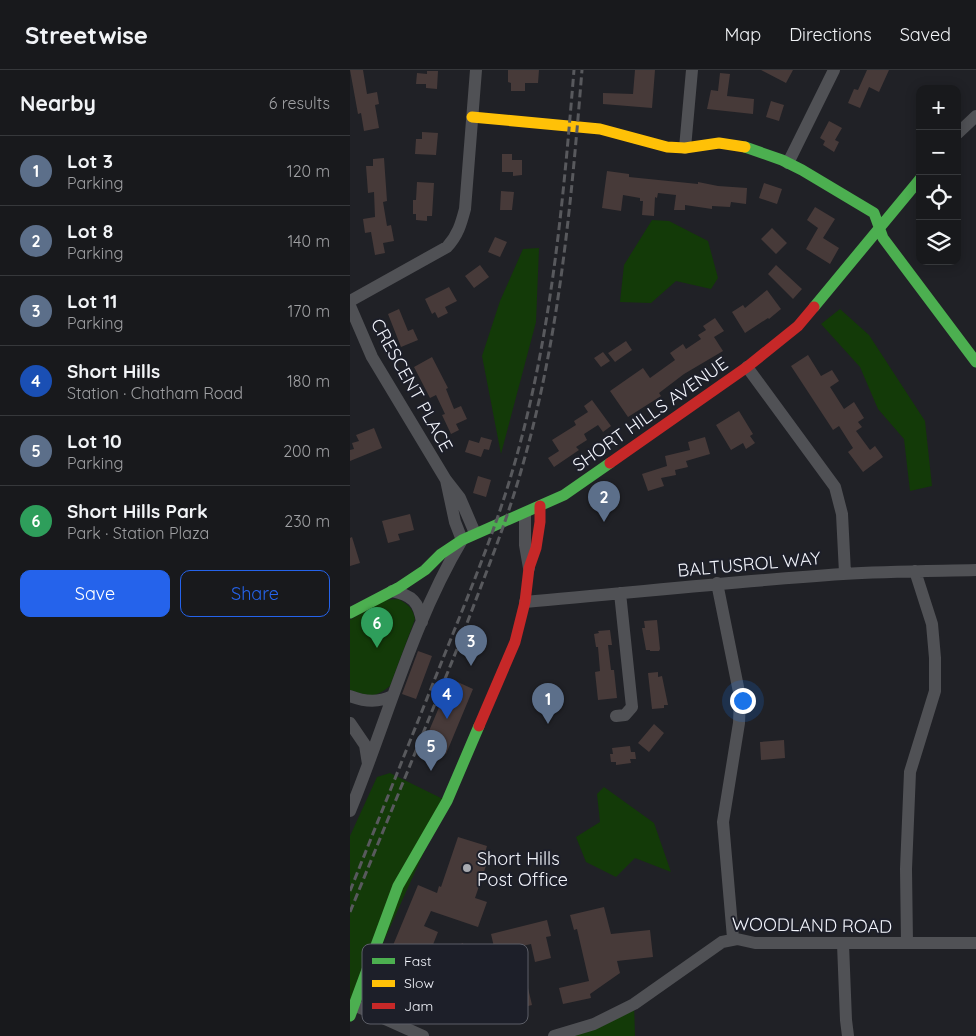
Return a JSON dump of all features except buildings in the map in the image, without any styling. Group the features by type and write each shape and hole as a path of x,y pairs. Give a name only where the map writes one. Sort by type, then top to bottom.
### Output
{"street":[{"path":"350,301 447,247 460,229 465,209 476,70"},
{"path":"685,148 692,70"},
{"path":"788,163 834,70"},
{"path":"961,130 976,116"},
{"path":"472,117 600,129 667,148 685,148 719,143 740,145 788,163 874,213 883,238 972,346 976,362"},
{"name":"SHORT HILLS AVENUE","path":"350,612 392,591 424,570 441,554 462,540 475,533 525,514 564,495 747,367 798,326 916,184"},
{"name":"CRESCENT PLACE","path":"350,306 372,356 446,480 460,498 475,533"},
{"path":"747,367 835,487 842,514 845,573"},
{"name":"CRESCENT PLACE","path":"446,480 455,522 462,540"},
{"path":"528,568 536,548 540,522 540,506"},
{"path":"377,944 398,886 447,801 515,642 525,602 528,568 525,545 525,514"},
{"path":"350,811 369,766 392,696 422,622 446,567 462,540"},
{"name":"BALTUSROL WAY","path":"525,602 717,583 845,573 976,570"},
{"path":"907,943 906,869 910,772 935,691 932,624 915,571"},
{"path":"717,583 740,697 739,723 723,822 733,938"},
{"path":"392,591 413,599 420,609 422,622"},
{"path":"616,716 626,715 632,708 620,593"},
{"path":"350,696 364,701 382,701 392,696"},
{"path":"350,724 365,745 369,766"},
{"name":"WOODLAND ROAD","path":"554,1036 594,1024 634,1004 718,944 733,938 755,943 976,943"},
{"path":"843,944 848,1036"},
{"path":"352,1011 362,984"},
{"path":"389,1024 423,1036"}],"green space":[{"path":"652,220 669,221 708,241 718,278 711,289 676,281 651,303 620,302 624,265"},
{"path":"539,248 536,322 501,454 482,356 500,301 523,249"},
{"path":"840,309 869,335 925,421 932,486 910,491 904,439 878,409 860,367 821,324"},
{"path":"398,599 409,607 415,619 390,686 375,695 362,694 350,690 350,620 385,600"},
{"path":"390,773 447,801 382,944 362,944 362,993 350,1023 350,836 377,777"},
{"path":"604,787 654,823 671,872 635,858 616,877 586,862 576,837 600,822 597,794"},
{"path":"634,1004 635,1036 554,1036"}],"railway":[{"path":"350,891 482,561 513,469 537,371 554,271 574,70"},
{"path":"350,912 463,634 501,533 521,471 545,372 562,272 582,70"}],"traffic: fast":[{"path":"745,147 782,160 802,170 874,213 883,238 976,362"},
{"path":"814,307 916,184"},
{"path":"350,613 398,588 425,570 441,554 462,540 564,495 610,463"},
{"path":"377,944 398,886 447,801 479,726"},
{"path":"350,1016 362,984"}],"traffic: slow":[{"path":"472,117 600,129 667,147 685,148 719,143 745,147"}],"traffic: jam":[{"path":"610,463 747,367 798,326 814,307"},
{"path":"479,726 515,642 525,602 529,568 536,548 540,522 540,506"}],"place":[{"name":"Lot 8","path":"604,522"},
{"name":"Short Hills Park","path":"377,648"},
{"name":"Lot 11","path":"471,666"},
{"name":"Short Hills","path":"447,719"},
{"name":"Lot 3","path":"548,724"},
{"name":"Lot 10","path":"431,771"},
{"name":"Short Hills Post Office","path":"467,868"}]}
